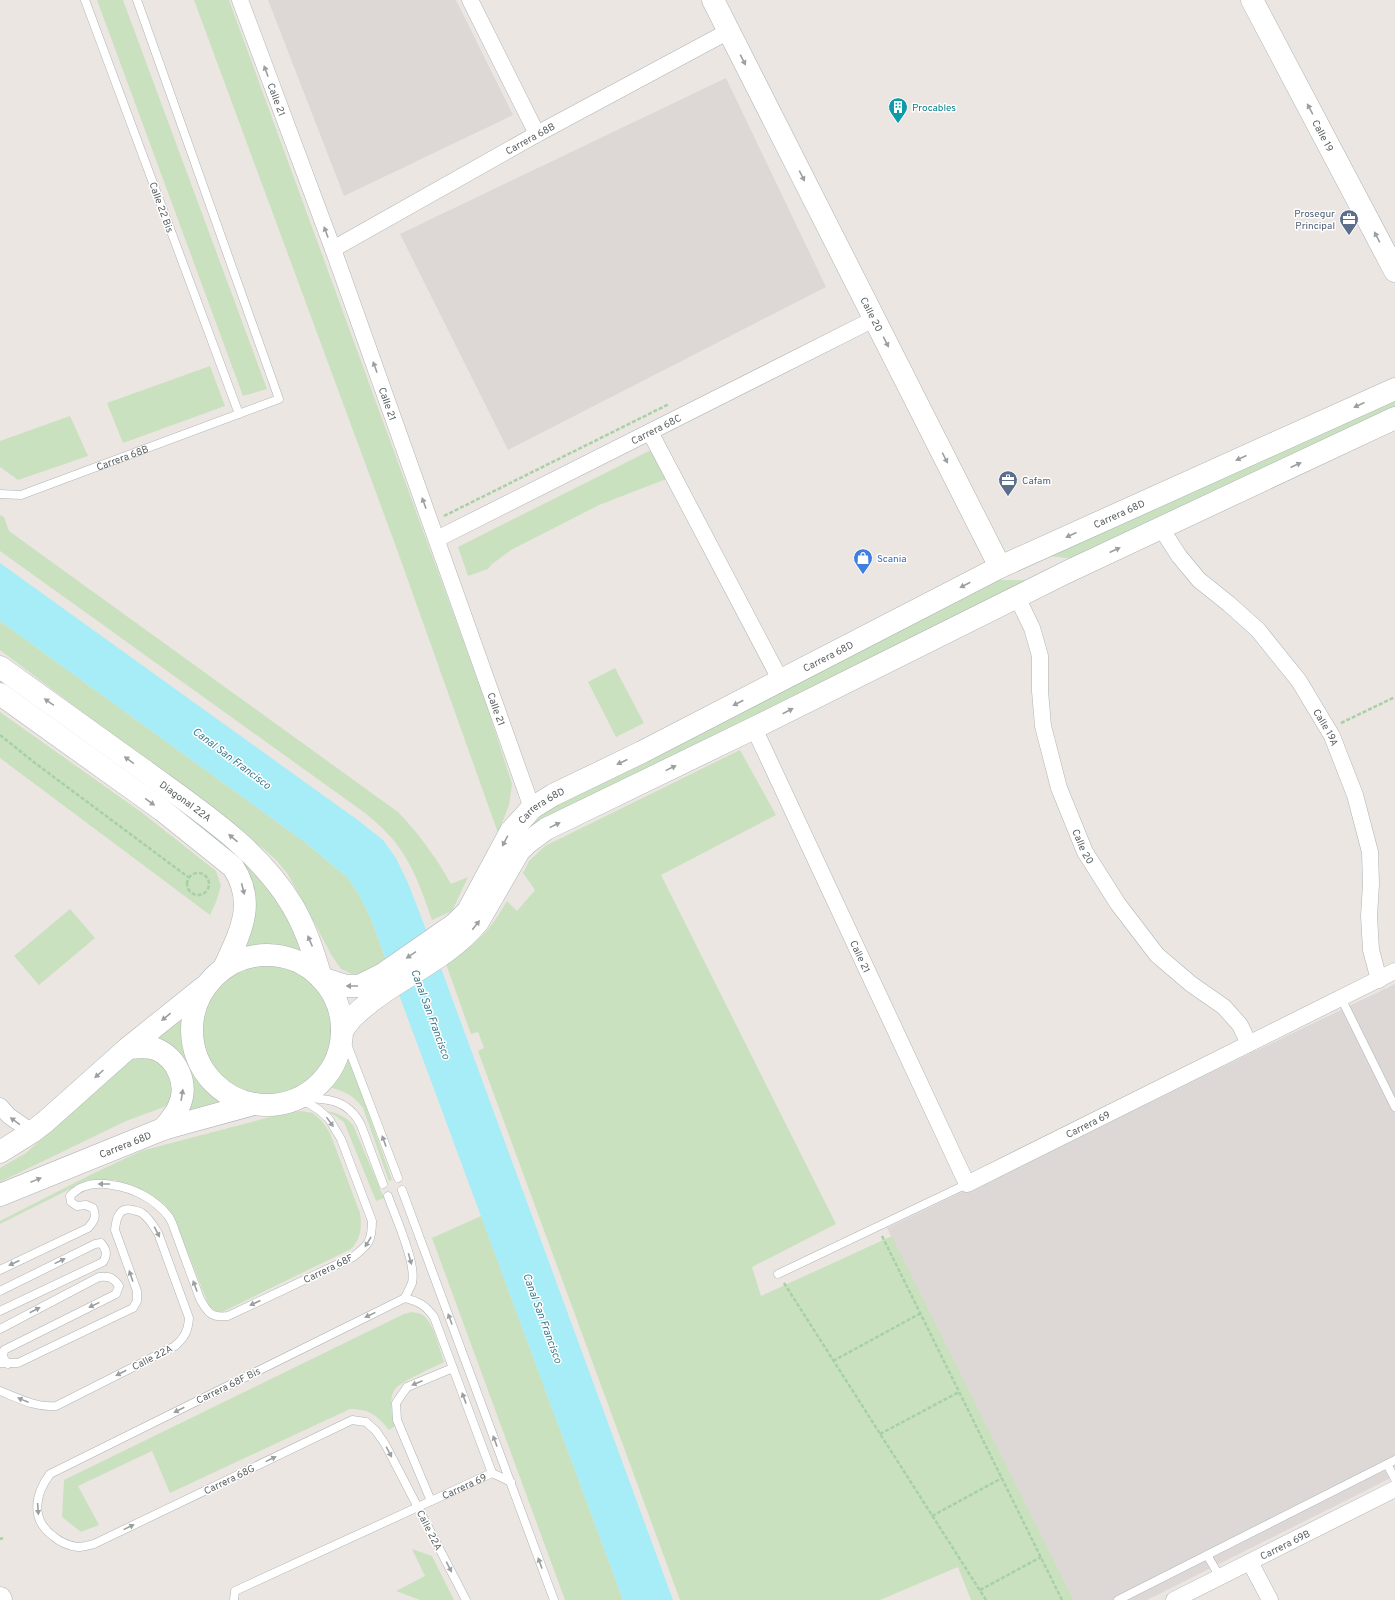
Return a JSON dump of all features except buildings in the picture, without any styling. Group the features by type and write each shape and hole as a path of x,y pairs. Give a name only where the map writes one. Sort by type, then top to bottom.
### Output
{"main road":[{"name":"Calle 20","path":"713,0 1000,567"},
{"name":"Calle 19","path":"1252,0 1395,271"},
{"name":"Carrera 68D","path":"443,943 468,911 511,831 532,808 560,791 642,752 1000,567 1395,389"},
{"name":"Carrera 68D","path":"342,1031 387,981 443,943 470,933 478,922 519,851 546,829 754,728 1067,572 1395,418"},
{"path":"1000,567 1067,572"},
{"name":"Diagonal 22A","path":"0,667 199,810 233,837 258,861 292,904 312,947 320,978"},
{"path":"0,694 162,810 233,867 240,877 246,905 241,931 224,968"},
{"path":"0,1152 32,1132 128,1048 208,984 224,968 241,960 260,956 280,956 298,962 310,969 320,978 332,994 340,1012 342,1031 340,1048 335,1062 329,1072 318,1085 300,1098 278,1104 254,1104 233,1097 215,1084 202,1067 193,1046 192,1024 197,1002 208,984"},
{"name":"Carrera 68D","path":"320,978 353,987 387,981"},
{"path":"128,1048 142,1046 155,1049 167,1056 176,1066 182,1079 183,1093 180,1106 163,1129"},
{"name":"Carrera 68D","path":"0,1195 163,1129 254,1104"}],"street":[{"name":"Calle 21","path":"240,0 333,249 532,808"},
{"path":"470,0 537,134"},
{"name":"Carrera 68B","path":"333,249 537,134 729,31"},
{"name":"Carrera 68C","path":"437,539 874,319"},
{"path":"650,432 781,681"},
{"name":"Calle 19A","path":"1161,528 1179,556 1199,580 1258,630 1299,681 1332,736 1355,796 1370,852 1371,884 1369,916 1371,950 1379,980"},
{"name":"Calle 20","path":"1017,597 1032,628 1040,656 1040,691 1043,726 1059,788 1084,852 1118,904 1157,955 1191,984 1224,1007 1240,1025 1249,1044"},
{"name":"Calle 21","path":"754,728 967,1184"},
{"name":"Carrera 69","path":"967,1184 1395,971"},
{"path":"0,1106 9,1116 32,1132"},
{"name":"Carrera 69B","path":"1174,1600 1395,1489"},
{"path":"1250,1562 1270,1600"}],"lane":[{"name":"Calle 22 Bis","path":"85,0 239,414"},
{"name":"Carrera 68B","path":"2,495 21,495 279,399 137,0"},
{"path":"1341,998 1395,1107"},
{"path":"342,1031 398,1178"},
{"path":"300,1098 323,1098 338,1102 349,1109 361,1125 383,1184"},
{"name":"Carrera 68F","path":"0,1270 88,1228 94,1222 96,1214 93,1208 86,1205 77,1206 71,1202 70,1196 76,1189 87,1185 105,1184 125,1187 141,1193 158,1206 170,1218 200,1300 207,1312 216,1317 228,1316 353,1257 365,1247 372,1236 372,1221 341,1140 329,1119 319,1110 300,1098"},
{"name":"Carrera 69","path":"778,1274 967,1184"},
{"path":"402,1190 554,1600"},
{"path":"388,1196 411,1261 413,1272 412,1283 405,1298 417,1301 427,1307 434,1317 492,1473"},
{"name":"Calle 22A","path":"0,1391 46,1407 56,1406 174,1346 184,1338 189,1328 189,1318 158,1233 151,1222 141,1212 128,1208 122,1211 116,1220 115,1230 137,1291 137,1301 133,1308 18,1363 4,1363"},
{"path":"0,1291 95,1244 101,1243 106,1249 106,1257 103,1262 0,1311"},
{"path":"0,1329 99,1277 108,1276 114,1279 119,1286 116,1294 4,1350 4,1363"},
{"name":"Carrera 68F Bis","path":"94,1544 79,1547 61,1542 46,1531 38,1518 37,1503 42,1485 50,1474 405,1298"},
{"path":"431,1501 397,1420 396,1403 407,1387 453,1368"},
{"name":"Carrera 68G","path":"94,1544 352,1420 366,1422"},
{"name":"Calle 22A","path":"366,1422 376,1431 385,1444 466,1600"},
{"path":"1118,1600 1395,1460"},
{"path":"1386,1464 1395,1479"},
{"name":"Carrera 69","path":"234,1600 236,1591 492,1473 510,1482"},
{"path":"1207,1555 1220,1577"}],"path":[{"path":"1337,725 1395,697"},
{"path":"0,735 34,763 188,877"},
{"path":"194,873 205,874 210,884 207,891 200,895 193,894 187,884 188,877 194,873"},
{"path":"878,1227 1062,1600"},
{"path":"778,1274 986,1600"},
{"path":"833,1361 921,1314"},
{"path":"880,1434 959,1392"},
{"path":"932,1516 1002,1478"},
{"path":"980,1590 1041,1557"}],"shaded area":[{"path":"268,0 456,0 513,115 344,196"},
{"path":"726,78 826,287 508,450 400,234"},
{"path":"1395,984 1395,1476 1147,1600 1074,1600 887,1228"}],"green space":[{"path":"97,0 123,0 267,389 243,396"},
{"path":"194,0 229,0 486,703 512,784 509,805 498,833 395,544"},
{"path":"210,366 225,406 123,443 107,403"},
{"path":"1395,396 1395,408 1074,559 1049,556"},
{"path":"70,416 88,456 18,480 0,467 0,441"},
{"path":"653,449 669,478 599,505 511,550 492,564 488,569 468,576 458,547"},
{"path":"0,515 4,517 9,531 398,812 427,846 451,884 468,877 452,911 432,920 419,884 402,851 384,829 365,813 0,551"},
{"path":"996,580 1034,580 515,839 541,811"},
{"path":"0,621 306,843 348,878 359,895 371,919 386,960 368,973 352,974 341,969 332,956 287,873 276,860 265,850 0,650"},
{"path":"615,668 644,723 616,737 588,682"},
{"path":"0,678 232,848 259,875 276,897 292,927 305,959 282,950 261,946 239,953 253,897 0,683"},
{"path":"0,712 141,812 216,871 221,886 210,915 0,758"},
{"path":"740,750 776,815 661,875 836,1224 752,1267 761,1296 892,1236 1074,1600 971,1600 958,1567 880,1600 680,1600 478,1051 484,1048 478,1032 471,1034 445,961 466,949 481,937 507,901 517,911 535,890 523,873 529,861 545,846"},
{"path":"70,909 95,938 39,985 14,956"},
{"path":"267,964 280,965 292,969 304,975 314,983 322,993 328,1005 332,1017 332,1043 328,1055 322,1067 314,1077 304,1085 292,1091 280,1095 267,1096 254,1095 242,1091 230,1085 220,1077 212,1067 206,1055 202,1043 201,1030 202,1017 206,1005 212,993 220,983 230,975 242,969 254,965"},
{"path":"182,1010 181,1040 188,1062 198,1078 226,1103 181,1115 187,1095 145,1043"},
{"path":"138,1054 151,1055 175,1073 172,1100 164,1107 126,1121 0,1182 0,1168 26,1153 126,1063"},
{"path":"348,1055 392,1180 389,1181 363,1108 348,1094 329,1087"},
{"path":"301,1111 313,1113 322,1121 330,1133 360,1213 361,1228 359,1237 351,1249 222,1312 216,1311 209,1306 176,1223 165,1205 140,1190 115,1180 88,1180 0,1224 0,1221 141,1151 285,1113"},
{"path":"326,1111 341,1115 353,1125 384,1198 376,1201 344,1122"},
{"path":"481,1216 623,1600 565,1600 432,1238"},
{"path":"412,1312 423,1315 429,1322 444,1362 400,1384 397,1387 391,1401 395,1426 389,1430 381,1420 372,1414 362,1410 350,1409 170,1493 152,1451 78,1486 99,1525 81,1532 62,1517 64,1480 404,1314"},
{"path":"412,1549 432,1556 454,1600 420,1600 396,1591 425,1576"}],"water":[{"name":"Canal San Francisco","path":"0,563 359,821 383,840 396,858 408,883 441,968 673,1600 623,1600 371,919 359,895 348,878 306,843 0,621"}],"place":[{"name":"Procables","path":"898,124"},
{"name":"Prosegur Principal","path":"1349,236"},
{"name":"Cafam","path":"1008,497"},
{"name":"Scania","path":"863,575"}]}
